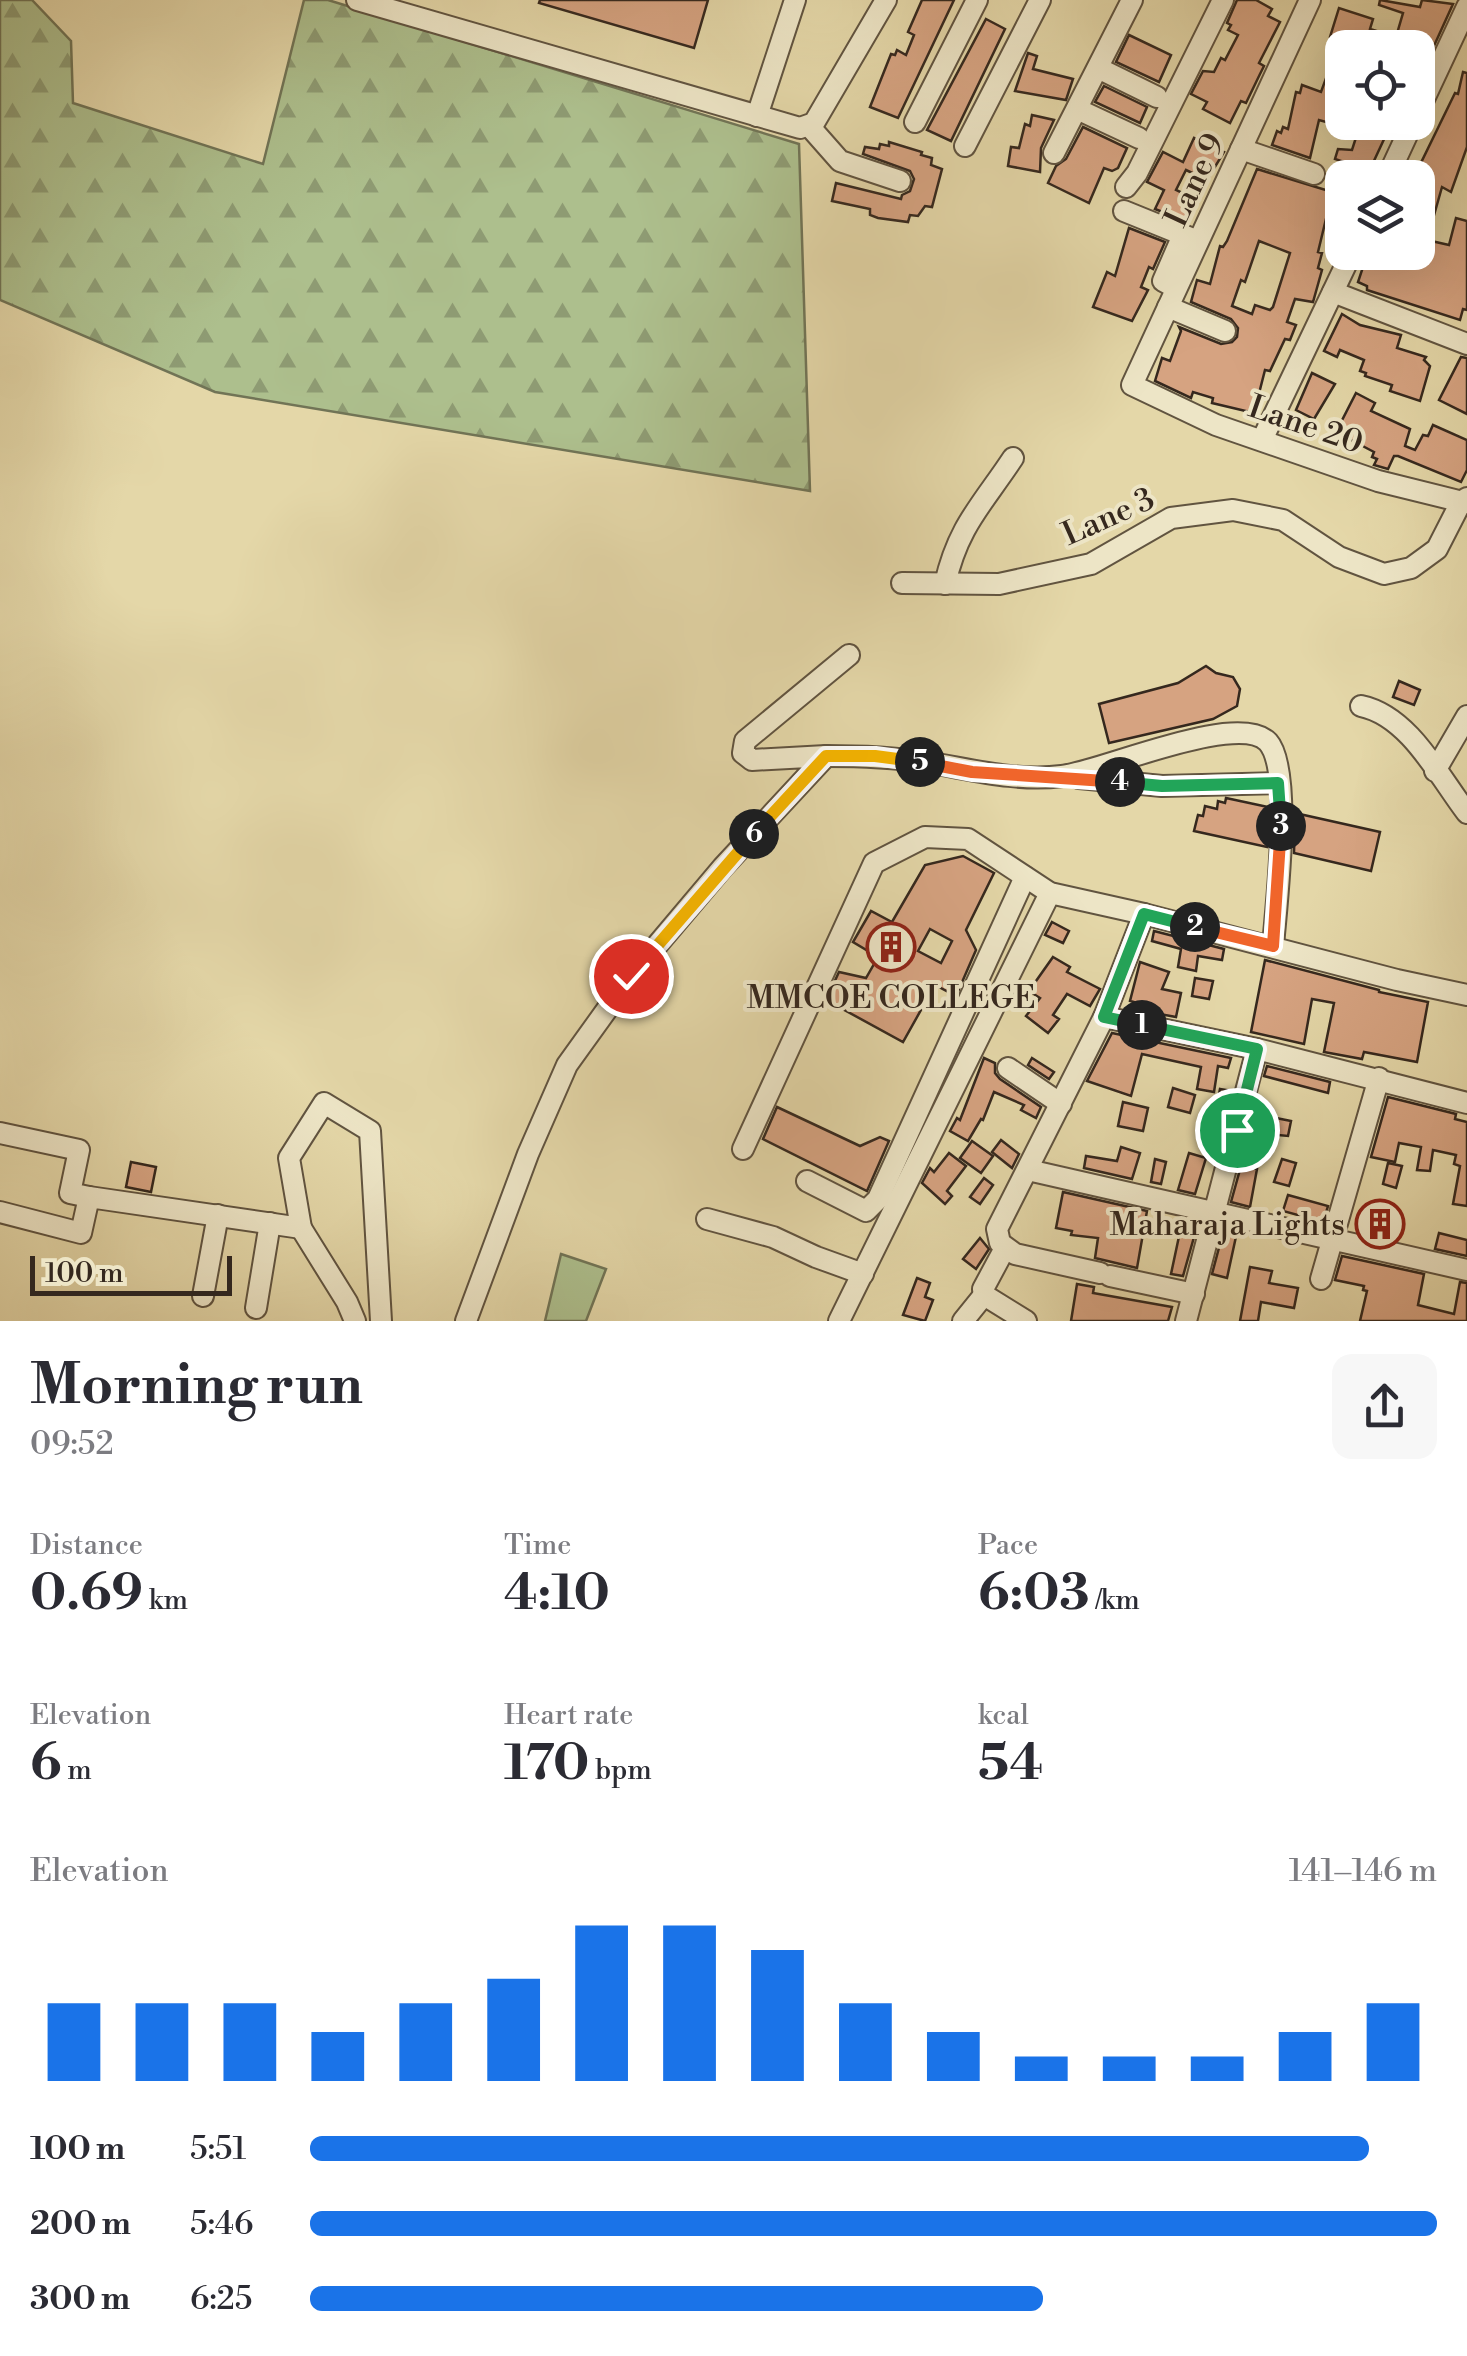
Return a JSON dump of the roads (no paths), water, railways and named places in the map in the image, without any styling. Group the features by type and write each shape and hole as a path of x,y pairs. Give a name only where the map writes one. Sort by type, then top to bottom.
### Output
{"street":[{"path":"357,0 757,116 800,128 810,127"},
{"path":"757,116 795,0"},
{"path":"810,127 886,0"},
{"path":"915,122 977,0"},
{"path":"966,146 1040,0"},
{"path":"1054,153 1132,0"},
{"path":"1126,187 1223,0"},
{"name":"Lane 9","path":"1132,385 1172,298 1191,238 1241,148 1310,0"},
{"path":"1435,75 1467,6"},
{"path":"1098,68 1157,97"},
{"path":"1077,108 1139,138"},
{"path":"810,127 840,161 900,181"},
{"path":"1241,148 1314,174"},
{"path":"1124,211 1191,238"},
{"path":"1262,440 1343,270"},
{"path":"1333,292 1466,343"},
{"path":"1172,298 1225,330"},
{"name":"Lane 20","path":"1132,385 1216,425 1378,481 1465,501"},
{"path":"945,584 959,537 1013,458"},
{"name":"Lane 3","path":"902,583 998,584 1091,564 1171,518 1232,510 1283,520 1339,557 1384,574 1411,568 1437,548 1465,501"},
{"path":"849,654 745,742 742,753 752,760 770,761 875,756 972,772 1162,786 1278,783"},
{"path":"1361,706 1382,710 1407,732 1467,813"},
{"path":"1434,771 1467,716"},
{"path":"1062,776 1215,733 1264,738 1272,747 1282,800 1273,946"},
{"path":"466,1321 528,1154 566,1066 631,976 826,756"},
{"path":"744,1149 874,862 926,837 968,839 1050,893 1467,994"},
{"path":"807,1181 866,1210 878,1199 1025,877"},
{"path":"842,1320 1050,893"},
{"path":"1144,914 1104,1017 997,1228 1000,1242 1015,1254 1194,1294"},
{"path":"1104,1017 1257,1049 1467,1103"},
{"path":"1186,1321 1257,1049"},
{"path":"1008,1068 1060,1104"},
{"path":"1321,1279 1379,1078"},
{"path":"354,1321 347,1302 300,1228 290,1158 324,1103 370,1132 381,1321"},
{"path":"0,1133 78,1150 70,1193 300,1228"},
{"path":"1028,1170 1467,1270"},
{"path":"0,1212 81,1233 89,1197"},
{"path":"203,1296 218,1216"},
{"path":"708,1219 773,1237 816,1258 863,1274"},
{"path":"256,1308 270,1223"},
{"path":"963,1321 984,1295 983,1289 1005,1248"},
{"path":"984,1295 1026,1321"}],"place":[{"name":"MMCOE COLLEGE","path":"891,947"},
{"name":"Maharaja Lights","path":"1380,1224"}]}
